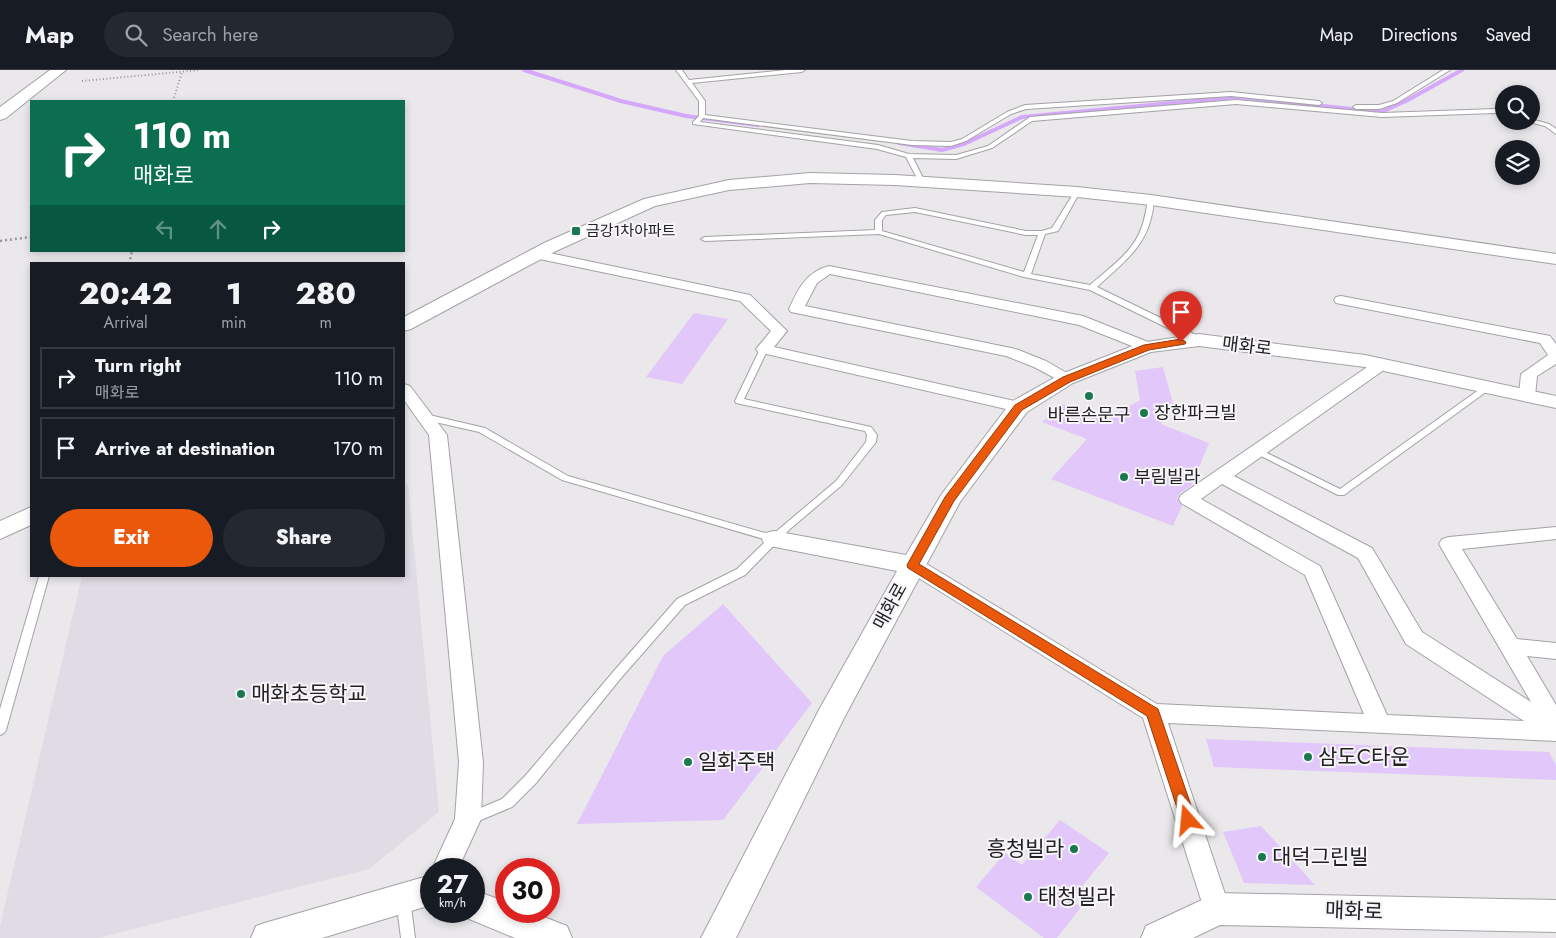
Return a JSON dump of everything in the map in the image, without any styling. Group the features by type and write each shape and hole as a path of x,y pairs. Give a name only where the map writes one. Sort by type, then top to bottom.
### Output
{"main road":[{"path":"0,115 60,70"}],"street":[{"path":"405,323 536,254 650,202 729,185 810,178 922,182 1077,192 1151,200 1556,259"},
{"path":"536,254 745,298 779,331 764,349 1019,408"},
{"path":"1066,380 1040,364 1010,352 796,309 809,283 815,276 829,270 1083,321 1147,347"},
{"path":"1341,300 1545,339 1555,352 1529,374 1527,396"},
{"name":"매화로","path":"718,938 830,716 949,500 1019,408 1066,380 1147,347 1199,340 1382,364 1556,402"},
{"path":"1380,724 1314,571 1188,498 1382,364"},
{"path":"405,390 438,435 471,762 468,819 450,858"},
{"path":"1220,476 1365,552 1414,638 1556,731"},
{"path":"0,531 30,516"},
{"path":"1556,533 1448,544 1556,725"},
{"path":"774,539 913,565 1153,713 1556,731"},
{"path":"1510,646 1556,651"},
{"path":"1153,713 1217,909"},
{"path":"268,938 417,894"},
{"path":"485,909 556,938"},
{"name":"매화로","path":"1158,938 1217,909 1556,916"}],"lane":[{"path":"679,70 702,101 702,116 695,123 878,147 909,156 956,157 990,147 1030,119 1236,102 1382,115 1495,111"},
{"path":"687,82 802,70"},
{"path":"702,116 912,143 952,144 964,140 1009,113 1025,107 1231,94 1356,107 1379,107 1395,102 1447,70"},
{"path":"1540,123 1547,125 1556,132"},
{"path":"909,156 922,182"},
{"path":"878,232 878,220 884,213 915,210 1026,233 1042,233 1055,229 1077,192"},
{"path":"1092,288 1126,255 1142,236 1151,200"},
{"path":"705,239 878,232 1026,276 1092,288 1199,340"},
{"path":"1026,276 1042,233"},
{"path":"468,819 507,803 532,779 617,675 682,602 741,572 774,539 839,483 871,442 872,435 868,429 739,401 764,349"},
{"path":"1256,451 1341,493 1487,387"},
{"path":"425,417 482,430 565,478 774,539"},
{"path":"0,730 44,577"},
{"path":"408,938 417,894"}],"path":[{"path":"82,81 200,70"},
{"path":"174,100 182,72"},
{"path":"0,241 30,237"}],"shaded area":[{"name":"매화초등학교","path":"408,484 439,812 369,869 98,938 0,938 0,926 82,577 405,577 405,485"}],"building":[{"path":"694,313 728,319 682,384 646,377"},
{"path":"1163,367 1174,407 1161,424 1209,443 1191,486 1180,493 1177,498 1182,506 1173,526 1051,479 1087,439 1042,422 1062,404 1108,419 1140,400 1135,371"},
{"name":"일화주택","path":"723,604 812,703 723,820 577,824 663,656"},
{"path":"1206,739 1549,752 1556,765 1556,780 1214,767"},
{"path":"1060,820 1109,853 1071,900 1081,907 1057,938 1044,938 976,887 1005,853 1022,865"},
{"name":"대덕그린빌","path":"1261,826 1315,885 1244,883 1223,832"}],"waterway":[{"path":"524,70 621,101 686,116 758,125"},
{"path":"899,143 942,150 964,144 1022,117 1237,97 1381,112 1406,101 1462,70"}],"place":[{"name":"금강1차아파트","path":"576,231"},
{"name":"바른손문구","path":"1089,396"},
{"name":"장한파크빌","path":"1144,413"},
{"name":"부림빌라","path":"1124,477"},
{"name":"매화초등학교","path":"241,694"},
{"name":"삼도C타운","path":"1308,757"},
{"name":"일화주택","path":"688,762"},
{"name":"흥청빌라","path":"1074,849"},
{"name":"대덕그린빌","path":"1262,857"},
{"name":"태청빌라","path":"1028,897"}],"route":[{"path":"1181,342 1147,347 1098,366 1066,380 1019,408 949,500 913,565 1153,713 1188,820"}]}
